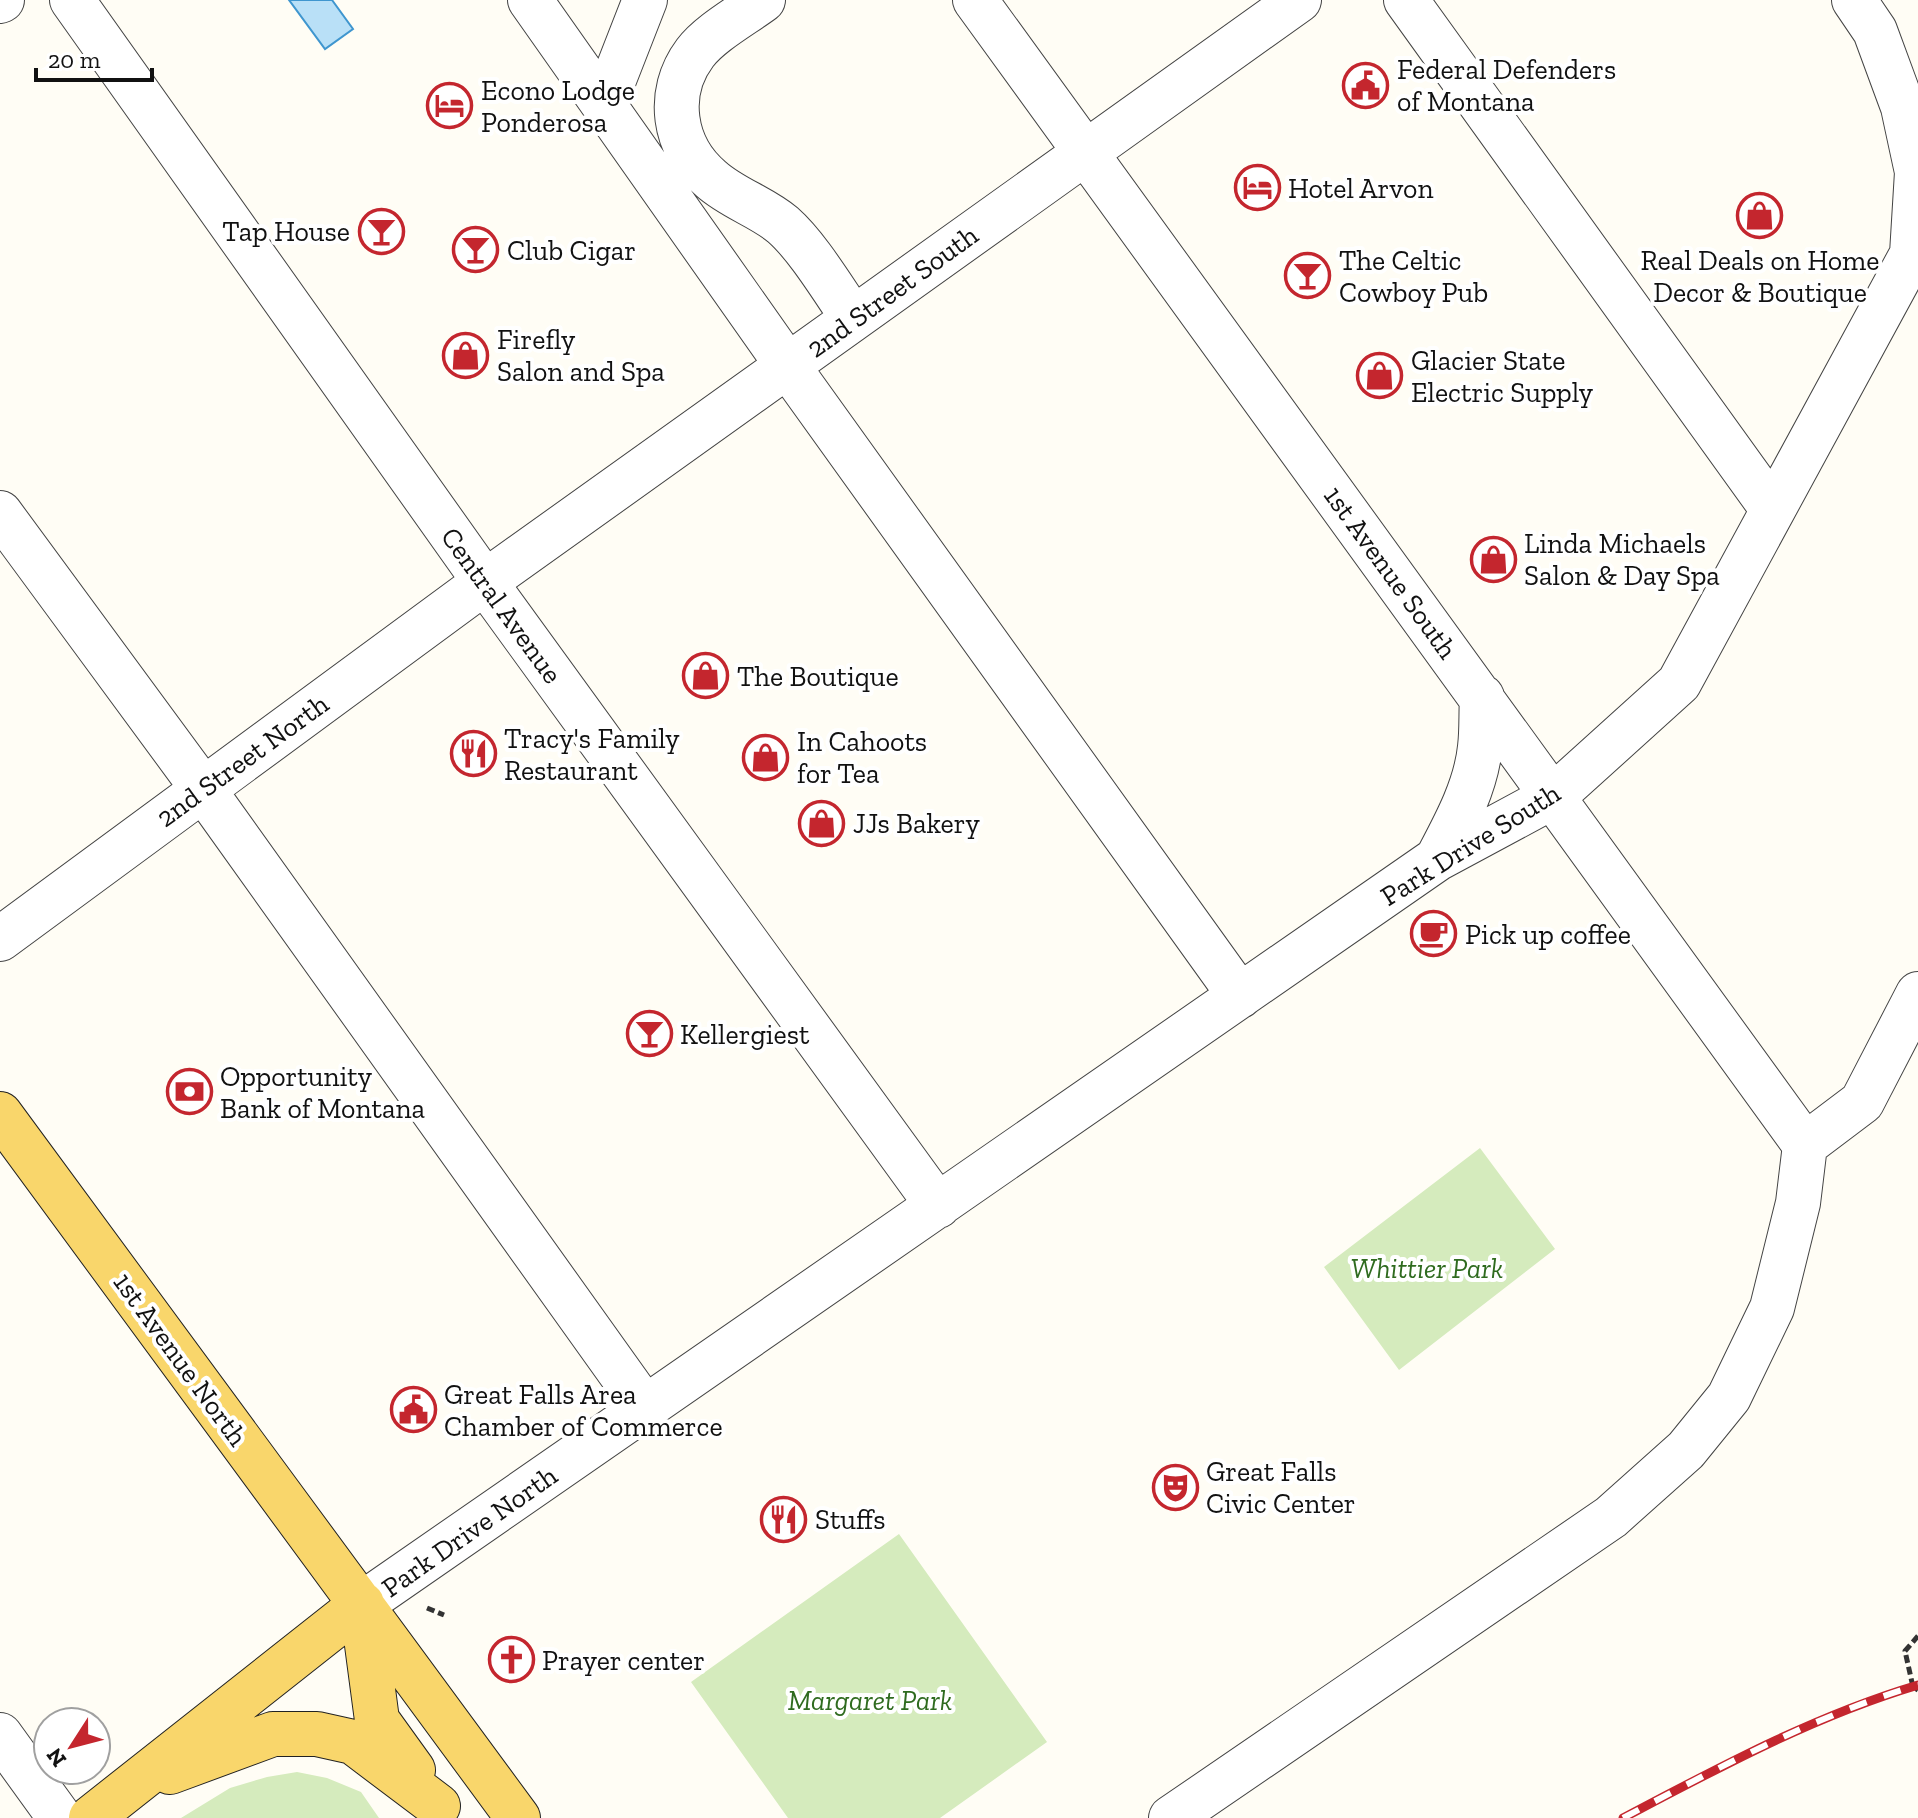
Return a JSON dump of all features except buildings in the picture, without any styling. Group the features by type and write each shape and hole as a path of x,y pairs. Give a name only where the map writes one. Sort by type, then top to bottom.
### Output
{"main road":[{"name":"1st Avenue North","path":"0,1114 518,1818"},
{"name":"1st Avenue North","path":"362,1604 377,1720 442,1812"},
{"name":"Park Drive North","path":"91,1818 362,1604"},
{"path":"134,1785 273,1734 317,1734 353,1742 442,1812"}],"street":[{"name":"Central Avenue","path":"72,0 485,582 938,1206"},
{"path":"530,0 787,365 1240,996"},
{"path":"604,105 645,0"},
{"path":"763,0 696,51 681,78 675,105 678,129 696,164 712,180 784,226 853,318"},
{"name":"1st Avenue South","path":"975,0 1805,1145"},
{"name":"2nd Street South","path":"485,582 1299,0"},
{"path":"1406,0 1773,510"},
{"name":"Park Drive South","path":"938,1206 1437,859 1554,796 1679,683 1912,254 1917,172 1903,107 1875,31 1854,0"},
{"path":"0,513 203,789 646,1409"},
{"name":"2nd Street North","path":"0,939 485,582"},
{"path":"1437,859 1475,777 1482,697"},
{"path":"1171,1818 1611,1517 1686,1450 1729,1397 1772,1308 1798,1203 1805,1145 1862,1102 1918,994"},
{"name":"Park Drive North","path":"362,1604 938,1206"},
{"path":"0,1735 60,1818"}],"path":[{"path":"427,1608 444,1615"},
{"path":"1918,1636 1905,1651 1913,1687 1918,1690"}],"green space":[{"name":"Whittier Park","path":"1480,1148 1555,1249 1399,1370 1324,1267"},
{"name":"Margaret Park","path":"899,1534 1047,1742 940,1818 788,1818 691,1682"},
{"path":"297,1772 327,1778 361,1792 379,1818 181,1818 230,1788"}],"water":[{"path":"289,0 332,0 353,29 325,49"}],"railway":[{"path":"1623,1818 1804,1728 1918,1685"}],"place":[{"name":"Federal Defenders of Montana","path":"1366,85"},
{"name":"Econo Lodge Ponderosa","path":"450,106"},
{"name":"Hotel Arvon","path":"1257,188"},
{"name":"Real Deals on Home Decor & Boutique","path":"1760,215"},
{"name":"Tap House","path":"381,231"},
{"name":"Club Cigar","path":"476,250"},
{"name":"The Celtic Cowboy Pub","path":"1308,276"},
{"name":"Firefly Salon and Spa","path":"466,355"},
{"name":"Glacier State Electric Supply","path":"1380,376"},
{"name":"Linda Michaels Salon & Day Spa","path":"1493,559"},
{"name":"The Boutique","path":"706,676"},
{"name":"Tracy's Family Restaurant","path":"473,754"},
{"name":"In Cahoots for Tea","path":"766,757"},
{"name":"JJs Bakery","path":"822,823"},
{"name":"Pick up coffee","path":"1434,934"},
{"name":"Kellergiest","path":"649,1034"},
{"name":"Opportunity Bank of Montana","path":"189,1092"},
{"name":"Great Falls Area Chamber of Commerce","path":"413,1410"},
{"name":"Great Falls Civic Center","path":"1175,1487"},
{"name":"Stuffs","path":"784,1519"},
{"name":"Prayer center","path":"511,1660"}]}
